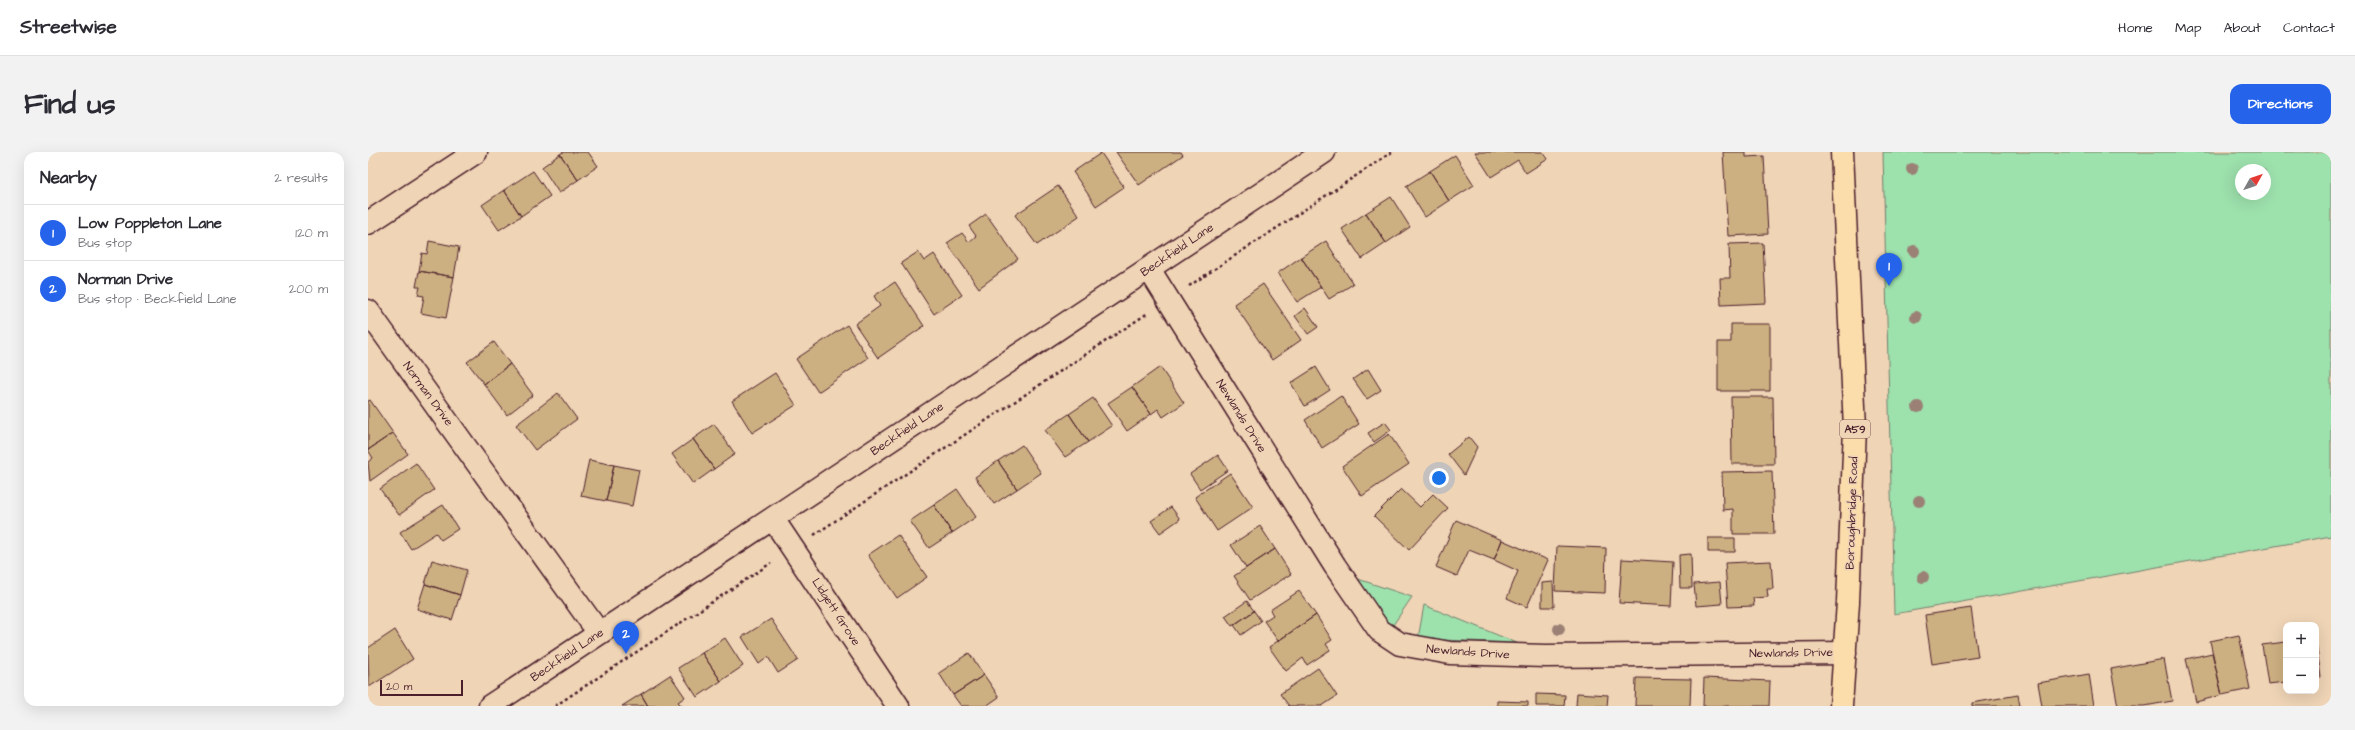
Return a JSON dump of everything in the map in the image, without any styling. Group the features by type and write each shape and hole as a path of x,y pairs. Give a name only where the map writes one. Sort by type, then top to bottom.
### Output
{"main road":[{"name":"Boroughbridge Road","path":"1841,706 1845,653 1855,428 1842,152"}],"street":[{"path":"368,223 476,152"},
{"name":"Beckfield Lane","path":"490,706 1324,152"},
{"name":"Newlands Drive","path":"1149,269 1343,578 1379,630 1400,644 1450,653 1546,656 1845,653"},
{"name":"Norman Drive","path":"368,311 599,633"},
{"name":"Lidgett Grove","path":"773,518 898,706"}],"path":[{"path":"555,706 1392,152"}],"green space":[{"path":"1883,152 2331,152 2331,536 1894,614"},
{"path":"1355,578 1412,597 1391,628"},
{"path":"1424,605 1517,643 1418,639"}],"building":[{"path":"563,152 588,152 598,166 578,180 560,154"},
{"path":"1116,152 1181,152 1183,155 1139,185"},
{"path":"1475,152 1543,152 1548,159 1526,173 1518,160 1491,177"},
{"path":"1723,152 1746,152 1746,157 1764,156 1768,234 1728,236"},
{"path":"1101,153 1124,187 1096,206 1073,172"},
{"path":"560,154 578,180 559,193 542,167"},
{"path":"1455,155 1474,185 1449,201 1430,171"},
{"path":"533,171 550,196 521,216 504,190"},
{"path":"1430,171 1449,201 1425,217 1406,186"},
{"path":"1058,186 1079,216 1037,245 1015,215"},
{"path":"504,190 521,216 499,230 482,205"},
{"path":"1391,197 1410,227 1386,243 1366,213"},
{"path":"1366,213 1386,243 1362,259 1342,229"},
{"path":"986,214 1018,259 979,288 947,243 962,233 969,242 976,236 969,226"},
{"path":"429,241 459,247 454,277 419,271 422,253 427,254"},
{"path":"1326,241 1353,284 1329,299 1301,257"},
{"path":"1763,243 1766,303 1721,305 1720,278 1730,278 1729,244"},
{"path":"918,252 924,261 934,254 962,295 934,314 901,263"},
{"path":"1301,257 1321,287 1297,302 1278,273"},
{"path":"419,271 454,277 446,318 421,313 424,296 418,295 420,287 416,287"},
{"path":"895,282 924,326 878,358 855,324 880,306 874,296"},
{"path":"1263,284 1301,340 1272,360 1234,304"},
{"path":"1305,308 1318,327 1308,334 1295,316"},
{"path":"1731,324 1770,324 1770,391 1718,391 1718,342 1731,342"},
{"path":"847,325 868,358 818,392 796,359"},
{"path":"494,342 510,364 484,384 467,362"},
{"path":"510,364 533,395 507,415 484,384"},
{"path":"1160,367 1184,403 1163,417 1158,409 1151,414 1132,387"},
{"path":"1316,367 1330,390 1305,406 1291,383"},
{"path":"1368,369 1381,390 1367,399 1353,379"},
{"path":"775,373 796,405 752,433 732,401"},
{"path":"1132,387 1151,414 1127,431 1108,403"},
{"path":"558,393 577,419 535,450 516,425"},
{"path":"1341,396 1359,424 1322,448 1305,420"},
{"path":"1731,397 1773,397 1774,464 1732,464"},
{"path":"1093,398 1112,426 1088,442 1069,414"},
{"path":"370,400 393,433 368,450 368,401"},
{"path":"1069,414 1088,442 1065,457 1045,430"},
{"path":"1385,422 1391,430 1374,442 1368,433"},
{"path":"714,424 735,454 714,469 693,439"},
{"path":"393,433 408,454 370,481 368,462 373,458 368,450"},
{"path":"1389,434 1409,464 1362,496 1342,466"},
{"path":"1469,437 1477,447 1464,475 1448,454"},
{"path":"693,439 714,469 693,484 672,454"},
{"path":"1022,445 1041,473 1017,489 998,461"},
{"path":"1218,455 1228,470 1200,489 1190,474"},
{"path":"589,460 614,465 606,501 581,496"},
{"path":"998,461 1017,489 994,504 975,477"},
{"path":"416,463 434,490 399,515 380,489"},
{"path":"614,465 639,470 632,506 606,501"},
{"path":"1772,471 1774,534 1733,534 1733,509 1723,510 1722,472"},
{"path":"1230,473 1253,507 1217,531 1195,497"},
{"path":"957,489 976,517 952,533 934,505"},
{"path":"1401,489 1420,507 1433,494 1448,508 1409,550 1374,516"},
{"path":"443,505 458,529 441,540 436,533 411,549 400,532"},
{"path":"934,505 952,533 929,548 910,521"},
{"path":"1171,507 1180,519 1160,533 1151,521"},
{"path":"1456,520 1502,540 1494,560 1469,550 1457,576 1436,567"},
{"path":"1260,526 1275,549 1246,568 1231,545"},
{"path":"898,535 927,577 897,598 868,555"},
{"path":"1708,538 1735,538 1735,552 1708,552"},
{"path":"1502,540 1548,560 1527,607 1507,598 1518,571 1494,560"},
{"path":"1557,546 1606,548 1605,593 1555,591"},
{"path":"1275,549 1291,574 1250,600 1234,576"},
{"path":"1691,554 1692,588 1680,588 1679,555"},
{"path":"1622,559 1673,562 1671,606 1619,603"},
{"path":"432,560 467,570 460,595 425,584"},
{"path":"1771,561 1773,589 1767,589 1768,597 1753,598 1754,606 1728,607 1725,563"},
{"path":"1553,582 1554,607 1542,607 1542,583"},
{"path":"1720,582 1722,604 1696,606 1694,584"},
{"path":"425,584 460,595 452,620 417,609"},
{"path":"1299,591 1316,615 1278,641 1264,621 1273,615 1270,610"},
{"path":"1247,601 1254,611 1232,626 1225,616"},
{"path":"1971,608 1978,657 1932,664 1925,615"},
{"path":"1254,611 1261,621 1241,635 1234,625"},
{"path":"1316,615 1332,640 1326,644 1330,650 1307,665 1303,658 1286,671 1269,647"},
{"path":"771,619 798,660 778,673 768,657 759,664 742,637"},
{"path":"395,630 413,659 369,687 368,648"},
{"path":"2239,635 2250,689 2222,695 2210,641"},
{"path":"725,638 743,666 721,681 702,653"},
{"path":"2283,642 2283,682 2268,684 2262,645"},
{"path":"702,653 721,681 697,697 678,668"},
{"path":"969,653 984,675 953,695 939,673"},
{"path":"2212,653 2222,695 2196,702 2186,659"},
{"path":"2164,659 2172,701 2145,706 2118,706 2111,669"},
{"path":"2319,663 2321,677 2319,677"},
{"path":"1318,668 1337,696 1322,706 1289,706 1280,694"},
{"path":"2089,674 2094,706 2042,706 2038,683"},
{"path":"670,675 685,697 678,702 682,706 648,706 641,694"},
{"path":"984,675 999,697 986,706 961,706 953,695"},
{"path":"1636,678 1691,679 1690,706 1635,706"},
{"path":"1704,678 1770,681 1769,706 1703,706"},
{"path":"1577,693 1608,695 1607,706 1576,706"},
{"path":"641,694 648,706 622,706"},
{"path":"1536,694 1565,695 1564,706 1536,706"},
{"path":"2018,695 2020,706 1972,706 1972,703"},
{"path":"1497,701 1528,702 1528,706 1497,706"}],"place":[{"name":"Low Poppleton Lane","path":"1889,286"},
{"name":"Norman Drive","path":"626,654"}]}
